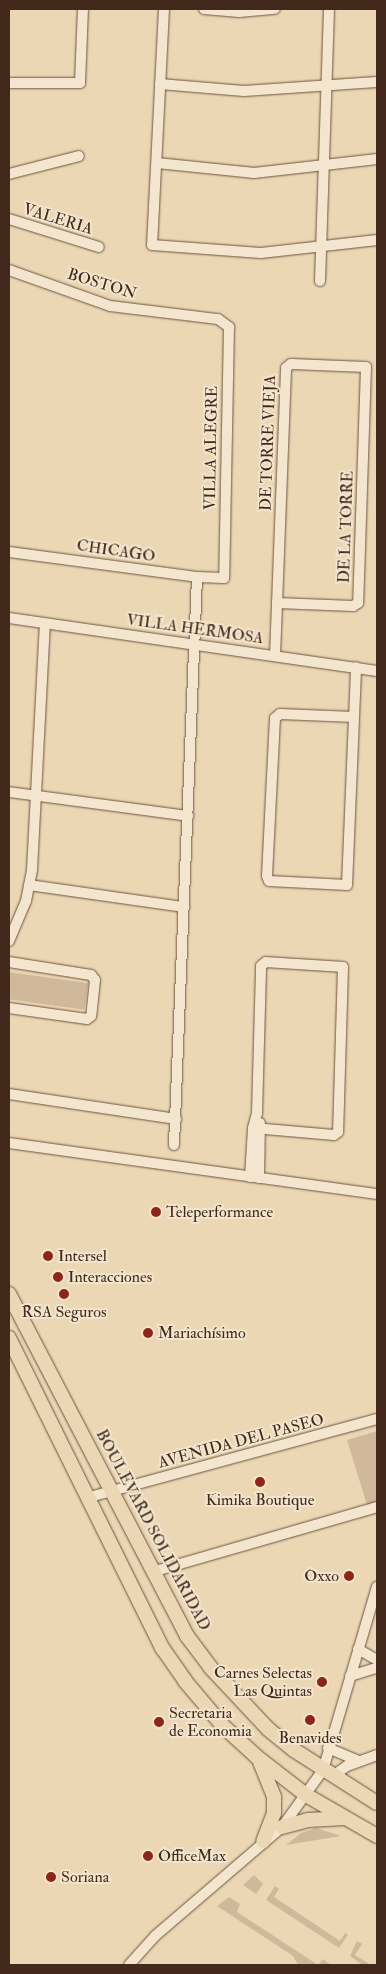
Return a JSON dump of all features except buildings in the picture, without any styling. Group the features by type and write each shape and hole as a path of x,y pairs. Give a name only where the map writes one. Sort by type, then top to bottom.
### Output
{"main road":[{"name":"BOULEVARD SOLIDARIDAD","path":"9,1294 187,1636 210,1667 268,1729 328,1773 377,1803"},
{"path":"9,1338 86,1498 163,1649 185,1681 223,1726 257,1757 306,1795 377,1836"},
{"path":"257,1757 274,1797 274,1813 263,1841"},
{"path":"282,1827 308,1820 345,1818"}],"street":[{"path":"9,83 80,83 83,9"},
{"path":"164,9 152,243 156,247 261,253 377,240"},
{"path":"204,9 239,12 275,9"},
{"path":"320,281 328,9"},
{"path":"160,84 244,90 326,83 377,82"},
{"path":"9,174 78,156"},
{"path":"157,163 234,173 377,159"},
{"name":"VALERIA","path":"9,219 99,247"},
{"name":"BOSTON","path":"9,270 128,310 218,319"},
{"name":"VILLA ALEGRE","path":"218,319 228,327 224,577 219,580"},
{"name":"DE TORRE VIEJA","path":"275,656 286,368 291,364 365,367 367,370"},
{"name":"DE LA TORRE","path":"277,603 353,606 358,603 367,370"},
{"name":"CHICAGO","path":"9,552 219,580"},
{"path":"174,1145 196,577"},
{"name":"VILLA HERMOSA","path":"9,618 377,671"},
{"path":"9,941 30,884 38,796 45,624"},
{"path":"354,717 280,714 275,718 267,876 269,881 347,885 354,717 356,667"},
{"path":"9,792 188,816"},
{"path":"30,884 184,907"},
{"path":"9,962 91,974 96,980 91,1016 87,1019 9,1008"},
{"path":"254,1177 261,966 266,962 343,967 338,1132 334,1135 257,1128"},
{"path":"9,1094 176,1119"},
{"path":"9,1143 377,1194"},
{"name":"AVENIDA DEL PASEO","path":"86,1498 377,1419"},
{"path":"152,1572 377,1507"},
{"path":"328,1773 328,1748 377,1586"},
{"path":"358,1649 377,1660"},
{"path":"350,1676 377,1668"},
{"path":"328,1748 358,1761"},
{"path":"129,1965 154,1936 263,1841 282,1827 306,1795 328,1773 377,1755"}],"shaded area":[{"path":"9,972 88,983 84,1010 9,999"},
{"path":"377,1431 377,1502 367,1505 347,1440"},
{"path":"316,1828 341,1836 286,1845 301,1833"},
{"path":"254,1875 263,1884 256,1894 243,1885"},
{"path":"275,1886 279,1889 274,1897 340,1941 345,1933 348,1935 339,1948 266,1900"},
{"path":"229,1897 240,1904 237,1912 318,1965 298,1965 293,1956 217,1906"},
{"path":"357,1941 362,1944 355,1955 371,1965 361,1964 350,1956"},
{"path":"323,1959 331,1965 318,1965"}],"place":[{"name":"Teleperformance","path":"156,1212"},
{"name":"Intersel","path":"48,1256"},
{"name":"Interacciones","path":"58,1277"},
{"name":"RSA Seguros","path":"64,1294"},
{"name":"Mariachísimo","path":"148,1333"},
{"name":"Kimika Boutique","path":"260,1482"},
{"name":"Oxxo","path":"349,1576"},
{"name":"Carnes Selectas Las Quintas","path":"322,1682"},
{"name":"Benavides","path":"310,1720"},
{"name":"Secretaria de Economia","path":"159,1722"},
{"name":"OfficeMax","path":"148,1856"},
{"name":"Soriana","path":"51,1877"}]}
